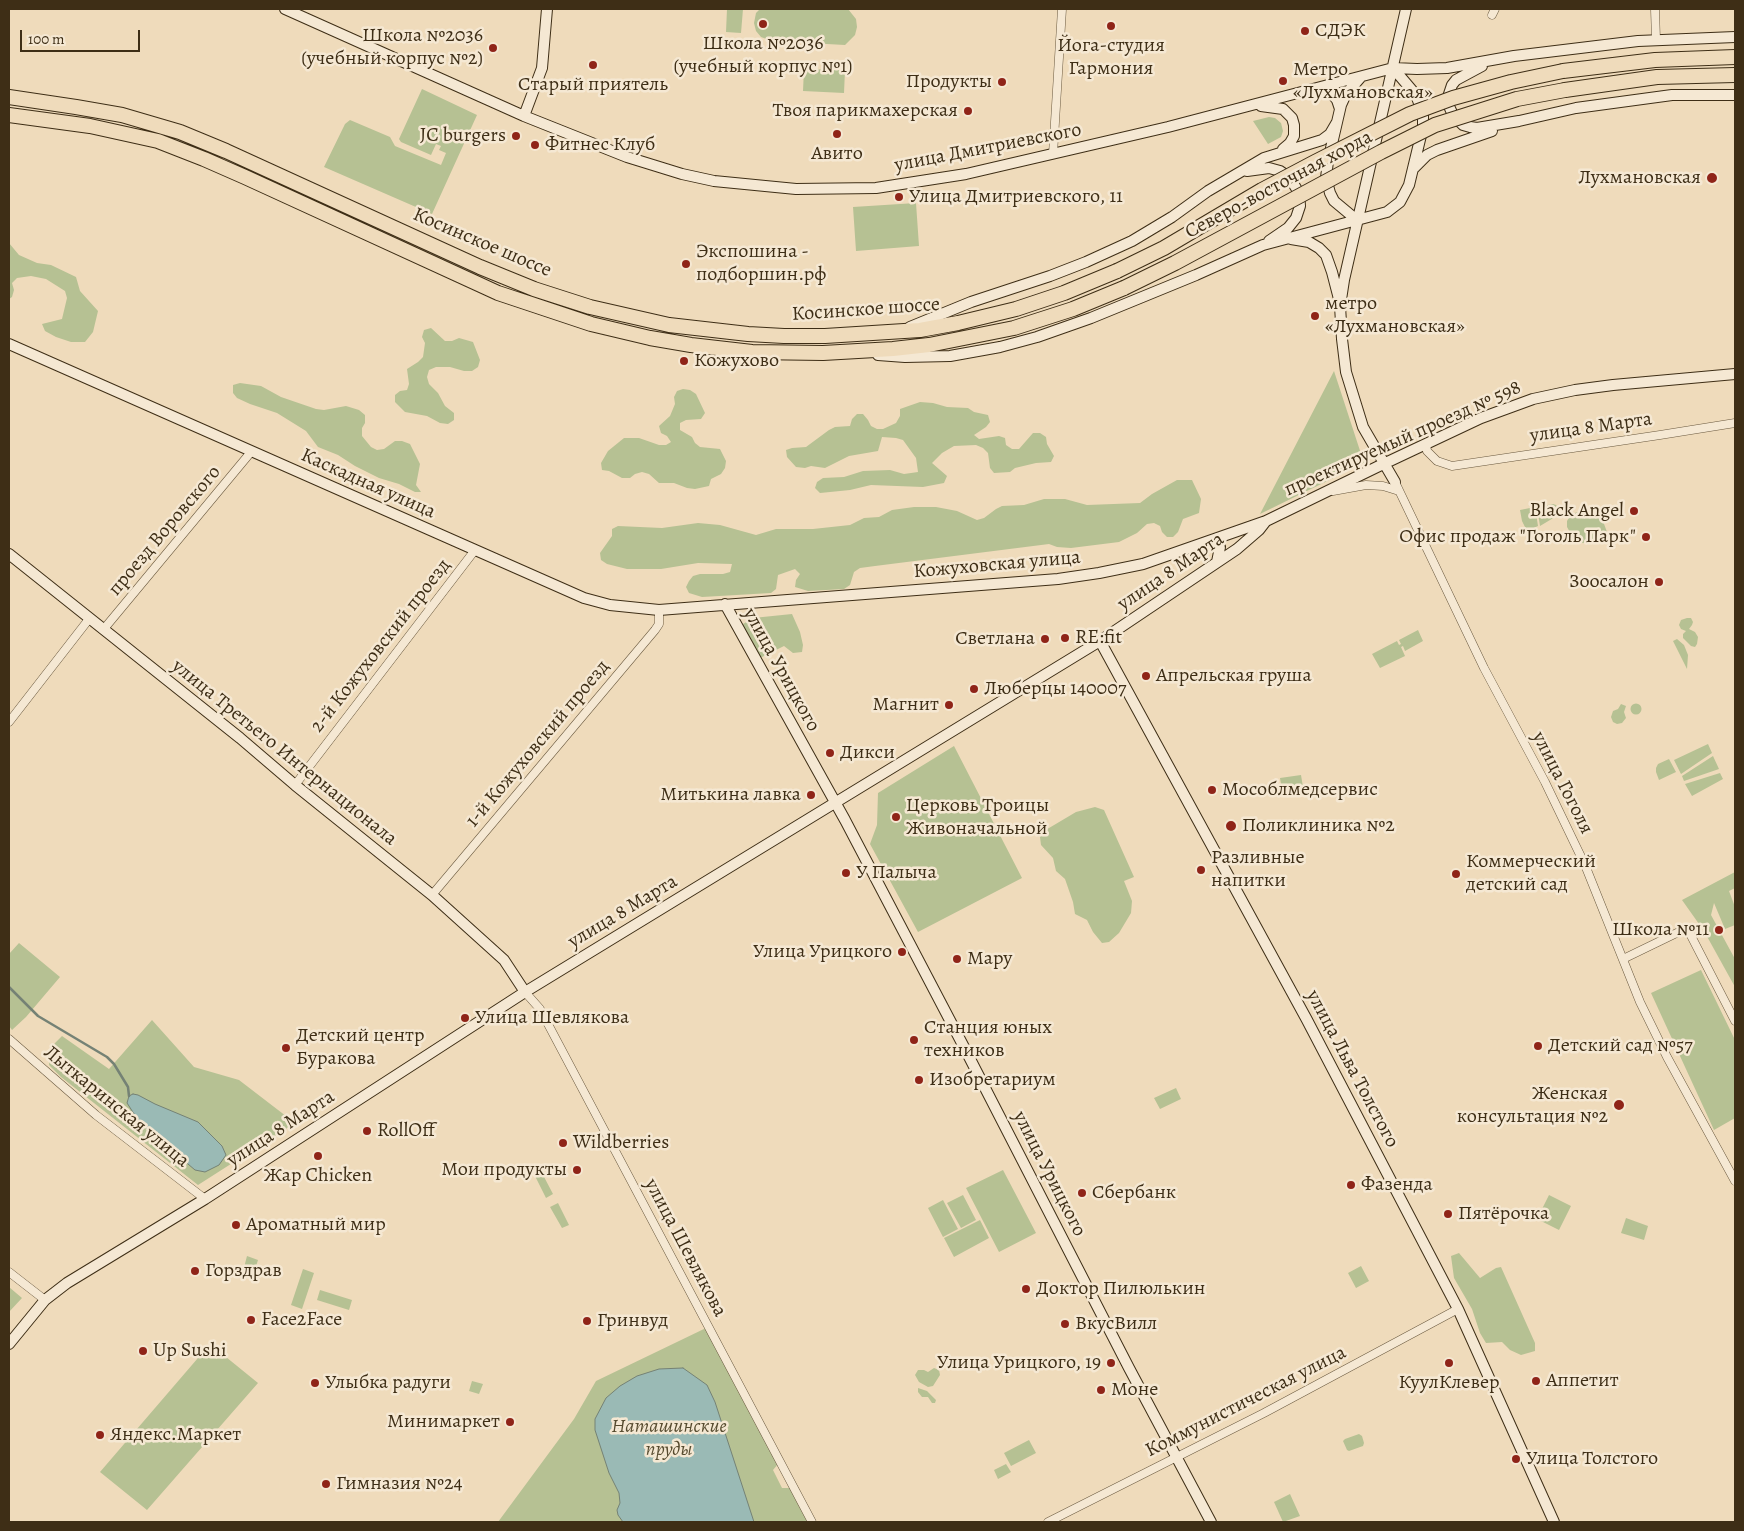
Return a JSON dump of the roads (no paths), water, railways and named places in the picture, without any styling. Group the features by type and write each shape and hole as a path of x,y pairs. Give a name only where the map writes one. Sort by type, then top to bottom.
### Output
{"highway":[{"name":"Северо-восточная хорда","path":"958,323 1016,309 1064,293 1118,271 1164,248 1297,171 1365,135 1410,114 1453,98 1511,82 1563,71 1655,60 1735,57"},
{"name":"Северо-восточная хорда","path":"846,353 929,345 1014,328 1073,309 1124,288 1175,263 1435,125 1517,99 1657,77 1735,75"},
{"name":"Косинское шоссе","path":"9,96 122,115 180,132 506,278 590,307 669,325 748,334 825,336 920,330 958,323"},
{"name":"Косинское шоссе","path":"9,115 141,136 177,148 245,177 498,293 591,324 650,338 724,349 784,353 846,353"}],"street":[{"name":"улица Дмитриевского","path":"285,9 524,116 596,146 656,167 714,181 796,189 876,188 966,174 1168,128 1393,68 1440,68 1496,59 1656,40 1735,37"},
{"path":"524,116 542,68 548,9"},
{"path":"1053,154 1062,9"},
{"path":"1340,306 1344,280 1406,9"},
{"path":"1655,9 1656,40"},
{"path":"1496,59 1476,68 1456,80 1452,85 1448,97 1450,110 1457,121 1477,128 1576,108 1672,95 1735,95"},
{"path":"846,353 905,357 950,356 1000,347 1037,337 1091,318 1263,245 1387,212 1400,202 1409,185 1423,127 1424,114 1416,95 1393,68"},
{"path":"1358,221 1335,202 1327,186 1326,170 1340,110 1346,94 1360,77"},
{"path":"1306,92 1321,90 1332,94 1337,100 1340,110"},
{"path":"1253,106 1278,108 1287,112 1292,118 1294,136 1290,143 1279,152"},
{"path":"1414,168 1427,155 1437,150 1518,121"},
{"path":"894,332 971,302 1050,276 1110,252 1153,230 1208,191 1264,158 1322,140 1330,134 1337,122"},
{"path":"1236,173 1262,168 1274,169 1290,178 1297,188 1300,199 1296,218 1288,228 1263,245"},
{"path":"1288,238 1309,242 1323,252 1328,259 1340,306 1346,372 1363,428 1397,487"},
{"name":"Каскадная улица","path":"9,344 584,598 610,605 659,610 724,604"},
{"name":"проектируемый проезд № 598","path":"1266,522 1384,463 1481,418 1533,399 1575,390 1613,385 1735,374"},
{"name":"улица 8 Марта","path":"1426,444 1427,451 1437,460 1452,466 1735,423"},
{"name":"проезд Воровского","path":"103,630 251,452"},
{"path":"1324,493 1366,486 1397,487"},
{"name":"улица Гоголя","path":"1397,487 1484,668 1585,865 1640,1002 1667,1057 1735,1181"},
{"name":"улица 8 Марта","path":"9,1344 46,1300 67,1283 205,1199 525,992 1100,641 1248,540 1266,522"},
{"name":"Кожуховская улица","path":"724,604 1058,580 1143,564 1266,522"},
{"path":"1206,542 1214,542 1220,547 1217,562"},
{"name":"2-й Кожуховский проезд","path":"295,785 475,550"},
{"name":"улица Третьего Интернационала","path":"9,554 88,619 240,738 295,785 432,895 504,960 525,992"},
{"name":"улица Урицкого","path":"724,604 845,820 962,1042 1128,1368 1211,1522"},
{"name":"1-й Кожуховский проезд","path":"432,895 655,630 659,624 659,610"},
{"path":"9,722 88,619"},
{"name":"улица Льва Толстого","path":"1100,641 1310,1026 1458,1309 1554,1522"},
{"path":"1623,959 1687,928 1735,1021"},
{"name":"улица Шевлякова","path":"525,992 544,1015 812,1522"},
{"name":"Лыткаринская улица","path":"9,1039 96,1115 205,1199"},
{"path":"9,1272 46,1300"},
{"name":"Коммунистическая улица","path":"1048,1522 1264,1413 1458,1309"}],"water":[{"path":"133,1094 198,1122 222,1146 226,1155 219,1165 205,1172 195,1170 140,1123 127,1103 129,1096"},
{"name":"Наташинские пруды","path":"683,1368 707,1385 715,1402 754,1522 623,1522 618,1515 619,1493 609,1473 595,1430 595,1419 606,1398 620,1386 637,1376 659,1369"}],"waterway":[{"path":"9,987 38,1016 107,1057 114,1064 128,1087 129,1096"}],"place":[{"name":"Школа №2036 (учебный корпус №1)","path":"763,24"},
{"name":"Йога-студия Гармония","path":"1111,26"},
{"name":"СДЭК","path":"1305,31"},
{"name":"Школа №2036 (учебный корпус №2)","path":"493,48"},
{"name":"Старый приятель","path":"593,65"},
{"name":"Метро «Лухмановская»","path":"1283,81"},
{"name":"Продукты","path":"1002,82"},
{"name":"Твоя парикмахерская","path":"968,111"},
{"name":"Авито","path":"837,134"},
{"name":"JC burgers","path":"516,136"},
{"name":"Фитнес Клуб","path":"535,145"},
{"name":"Лухмановская","path":"1712,178"},
{"name":"Улица Дмитриевского, 11","path":"899,197"},
{"name":"Экспошина - подборшин.рф","path":"686,264"},
{"name":"метро «Лухмановская»","path":"1315,316"},
{"name":"Кожухово","path":"684,361"},
{"name":"Black Angel","path":"1634,511"},
{"name":"Офис продаж \"Гоголь Парк\"","path":"1646,537"},
{"name":"Зоосалон","path":"1659,582"},
{"name":"RE:fit","path":"1065,638"},
{"name":"Светлана","path":"1045,639"},
{"name":"Апрельская груша","path":"1146,676"},
{"name":"Люберцы 140007","path":"974,689"},
{"name":"Магнит","path":"949,705"},
{"name":"Дикси","path":"830,753"},
{"name":"Мособлмедсервис","path":"1212,790"},
{"name":"Митькина лавка","path":"811,795"},
{"name":"Церковь Троицы Живоначальной","path":"896,817"},
{"name":"Поликлиника №2","path":"1231,826"},
{"name":"Разливные напитки","path":"1201,870"},
{"name":"У Палыча","path":"846,873"},
{"name":"Коммерческий детский сад","path":"1456,874"},
{"name":"Школа №11","path":"1719,930"},
{"name":"Улица Урицкого","path":"902,952"},
{"name":"Мару","path":"957,959"},
{"name":"Улица Шевлякова","path":"465,1018"},
{"name":"Станция юных техников","path":"914,1040"},
{"name":"Детский сад №57","path":"1538,1046"},
{"name":"Детский центр Буракова","path":"286,1048"},
{"name":"Изобретариум","path":"919,1080"},
{"name":"Женская консультация №2","path":"1619,1105"},
{"name":"RollOff","path":"367,1131"},
{"name":"Wildberries","path":"563,1143"},
{"name":"Жар Chicken","path":"318,1156"},
{"name":"Мои продукты","path":"577,1170"},
{"name":"Фазенда","path":"1351,1185"},
{"name":"Сбербанк","path":"1082,1193"},
{"name":"Пятёрочка","path":"1448,1214"},
{"name":"Ароматный мир","path":"236,1225"},
{"name":"Горздрав","path":"195,1271"},
{"name":"Доктор Пилюлькин","path":"1026,1289"},
{"name":"Face2Face","path":"251,1320"},
{"name":"Гринвуд","path":"587,1321"},
{"name":"ВкусВилл","path":"1065,1324"},
{"name":"Up Sushi","path":"143,1351"},
{"name":"Улица Урицкого, 19","path":"1111,1363"},
{"name":"КуулКлевер","path":"1449,1363"},
{"name":"Аппетит","path":"1536,1381"},
{"name":"Улыбка радуги","path":"315,1383"},
{"name":"Моне","path":"1101,1390"},
{"name":"Минимаркет","path":"510,1422"},
{"name":"Яндекс.Маркет","path":"100,1435"},
{"name":"Улица Толстого","path":"1516,1459"},
{"name":"Гимназия №24","path":"326,1484"}]}
